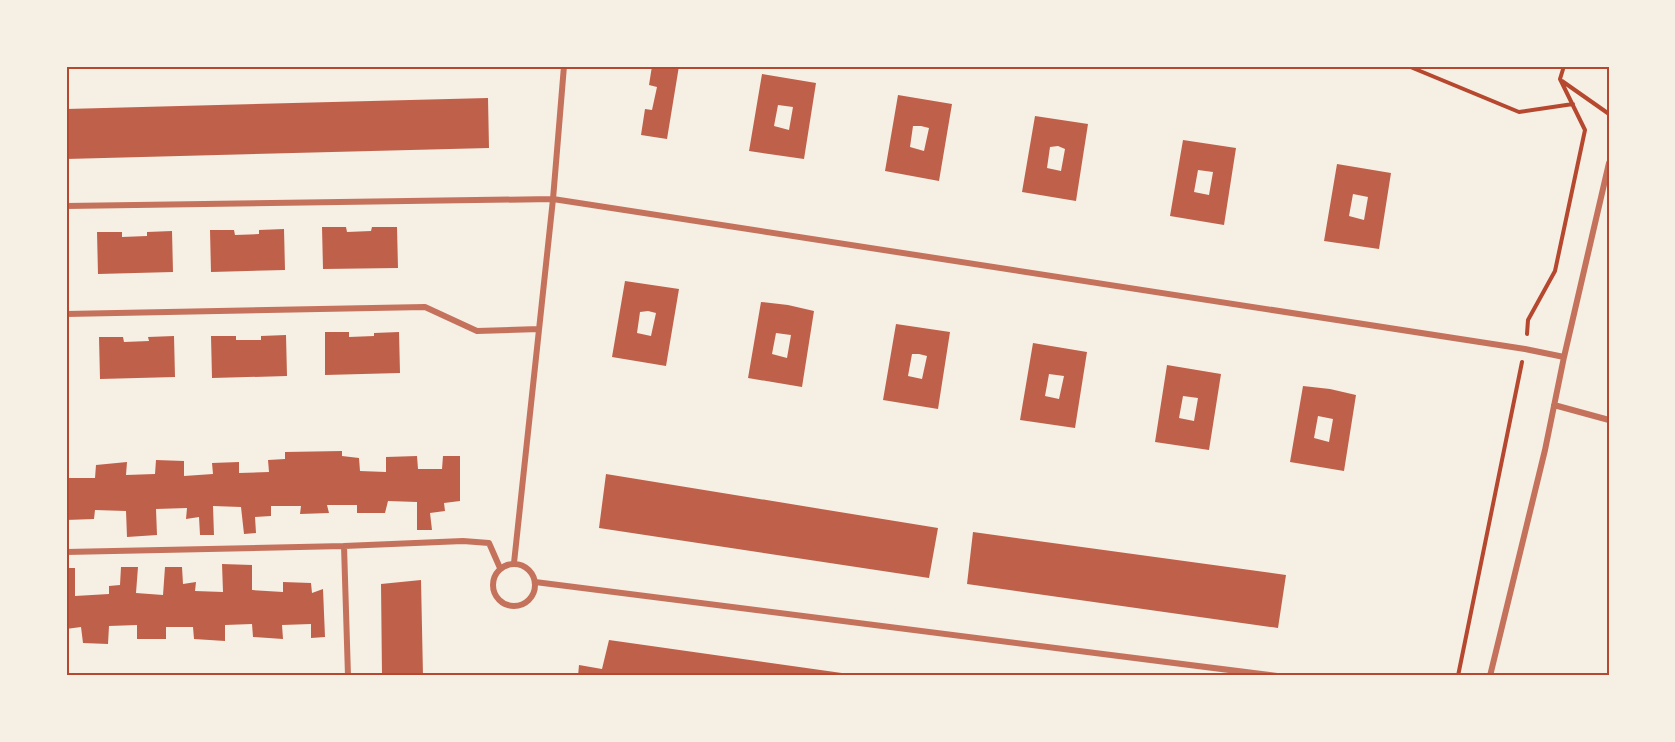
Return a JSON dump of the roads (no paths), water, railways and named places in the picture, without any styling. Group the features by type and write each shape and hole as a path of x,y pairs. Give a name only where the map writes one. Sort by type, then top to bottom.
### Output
{"street":[{"path":"514,563 553,199 564,66"},
{"path":"1490,676 1545,450 1564,357 1607,182 1609,163"},
{"path":"66,206 553,199 1525,349 1564,357"},
{"path":"66,314 425,307 477,331 539,329"},
{"path":"1554,405 1609,420"},
{"path":"66,552 463,541 489,543 500,568"},
{"path":"344,546 348,676"},
{"path":"514,563 528,569 535,582 534,592 529,600 520,606 501,603 492,586 494,576 500,568 514,563"},
{"path":"535,582 1277,676"}]}
